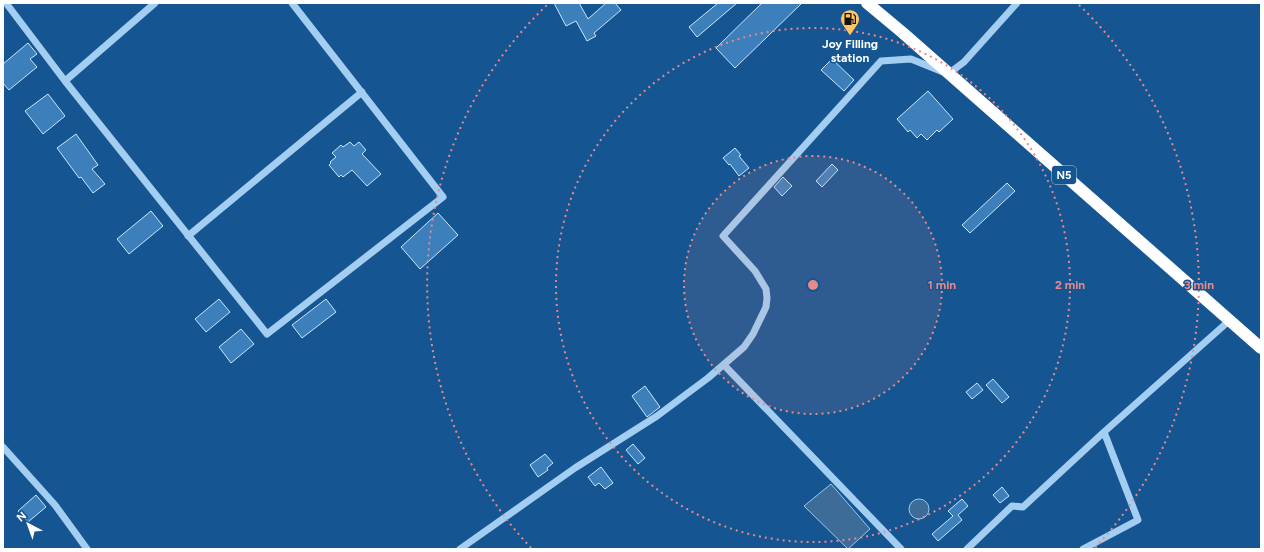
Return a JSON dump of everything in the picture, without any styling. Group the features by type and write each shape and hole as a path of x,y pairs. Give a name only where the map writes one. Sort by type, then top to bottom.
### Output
{"highway":[{"name":"N5","path":"866,3 903,33 1261,348"}],"street":[{"path":"6,3 65,81 267,334 443,197 292,3"},
{"path":"65,81 155,3"},
{"path":"460,549 574,468 657,416 724,365 744,347 753,334 766,307 766,289 760,279 722,236 880,60 911,59 948,74 964,62 1017,3"},
{"path":"188,236 362,92"},
{"path":"967,549 1012,506 1023,507 1104,432 1230,320"},
{"path":"724,365 901,549"},
{"path":"1083,549 1138,520 1104,432"},
{"path":"3,446 55,505 87,549"}],"water":[{"path":"831,484 870,529 848,549 804,506"},
{"path":"919,499 926,502 929,509 926,516 919,519 912,516 909,509 912,502"}],"building":[{"path":"554,3 579,3 588,19 606,3 615,3 621,10 594,33 596,36 587,41 576,21 566,26"},
{"path":"718,3 737,3 697,37 689,27"},
{"path":"762,3 802,3 735,68 716,48"},
{"path":"28,43 37,54 30,59 37,67 9,90 3,83 3,64"},
{"path":"832,59 854,80 844,91 821,70"},
{"path":"928,91 953,119 939,132 937,130 927,140 921,134 917,138 910,130 908,132 897,119"},
{"path":"48,94 65,116 43,134 25,111"},
{"path":"76,134 98,165 92,169 105,184 93,193 81,177 79,178 57,148"},
{"path":"350,142 354,146 359,142 366,150 362,154 381,174 367,186 352,170 343,177 341,175 339,177 329,165 331,163 330,162 336,157 332,153 341,145 343,147"},
{"path":"735,148 741,155 739,156 749,168 739,176 730,164 729,165 723,158"},
{"path":"832,164 838,170 822,187 816,181"},
{"path":"783,177 792,186 782,196 774,187"},
{"path":"1007,183 1015,191 970,233 962,225"},
{"path":"151,211 163,226 129,254 117,239"},
{"path":"438,213 458,235 420,269 401,247"},
{"path":"219,299 230,312 206,332 195,319"},
{"path":"326,299 336,312 302,338 292,325"},
{"path":"241,329 254,344 231,363 219,347"},
{"path":"993,379 1009,397 1002,403 986,385"},
{"path":"977,383 983,390 972,399 966,392"},
{"path":"645,386 660,407 647,417 632,396"},
{"path":"633,444 645,458 638,464 626,450"},
{"path":"545,454 553,463 547,468 548,470 538,477 530,465"},
{"path":"601,467 613,483 605,489 599,483 595,486 588,477"},
{"path":"1002,487 1009,496 1000,503 993,495"},
{"path":"36,495 46,507 28,522 18,511"},
{"path":"962,499 968,506 958,515 962,520 938,541 932,534 953,516 948,511"}],"place":[{"name":"Joy Filling station","path":"850,36"}]}
